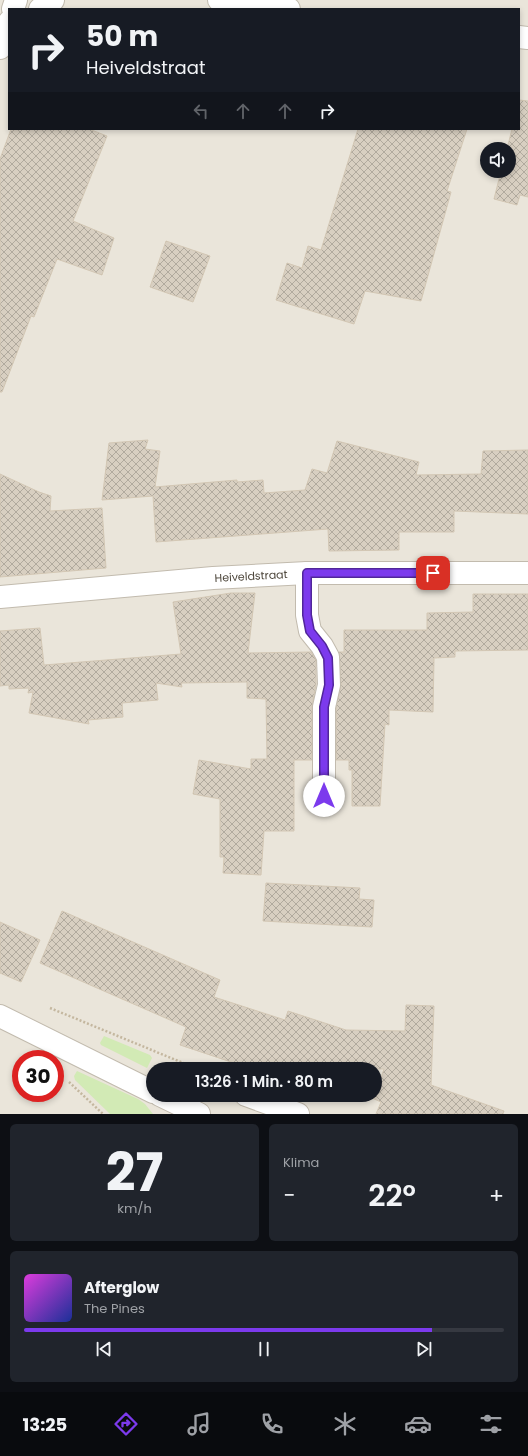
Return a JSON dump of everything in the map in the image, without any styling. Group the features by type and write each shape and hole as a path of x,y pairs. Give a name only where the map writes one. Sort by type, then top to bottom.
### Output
{"street":[{"path":"41,8 53,0"},
{"path":"219,0 281,8"},
{"path":"307,573 307,615 310,631 322,646 328,658 329,685 324,707 324,796"},
{"name":"Heiveldstraat","path":"0,597 213,578 307,573 528,573"},
{"path":"0,1016 146,1089"},
{"path":"172,1102 189,1112"},
{"path":"265,1102 298,1114"}],"path":[{"path":"45,1006 181,1062"},
{"path":"65,1078 103,1114"}],"shaded area":[{"path":"0,0 528,0 528,1114 0,1114"}],"green space":[{"path":"104,1036 150,1055 152,1058 150,1062 146,1062 146,1068 101,1045 100,1043"},
{"path":"77,1071 138,1099 145,1104 153,1114 110,1114 75,1080 74,1076"}],"building":[{"path":"520,100 528,101 528,197 520,195 517,205 494,199 499,178 516,178 516,142 509,142 512,130 520,130"},
{"path":"11,130 92,130 107,136 73,221 114,238 102,275 57,259 34,317 31,316 2,392 0,392 0,159"},
{"path":"358,130 467,130 447,191 451,192 421,301 365,291 354,324 276,300 287,263 302,268 308,246 321,250"},
{"path":"166,241 210,256 193,302 150,287"},
{"path":"148,440 145,449 160,451 155,487 237,480 237,482 263,480 264,493 305,490 312,469 327,473 337,441 419,462 416,475 481,474 483,451 528,450 528,514 454,511 454,532 399,532 399,550 329,551 328,529 156,542 153,496 102,500 109,443"},
{"path":"0,474 51,496 50,511 102,508 106,568 0,577"},
{"path":"231,593 255,593 248,653 311,652 316,660 316,684 312,707 312,760 294,760 294,831 264,831 261,875 223,873 224,857 220,857 220,799 193,794 199,760 251,769 251,759 267,759 266,699 247,698 247,682 181,683 182,687 156,683 158,700 122,703 123,717 88,720 89,724 29,713 33,692 28,693 29,688 9,689 9,685 0,686 0,631 40,628 44,665 181,654 173,602"},
{"path":"473,594 528,594 528,650 455,651 455,657 434,658 433,712 389,710 389,725 385,724 380,806 352,806 352,770 349,770 349,760 336,760 336,708 341,685 339,652 344,652 344,630 427,630 427,613 473,612"},
{"path":"266,883 360,888 359,899 374,900 372,927 263,921"},
{"path":"62,911 220,980 214,997 285,1020 288,1011 346,1030 405,1031 406,1005 434,1006 431,1085 504,1111 503,1114 376,1114 382,1102 382,1075 384,1069 382,1069 382,1062 231,1062 180,1045 186,1027 40,963"},
{"path":"0,922 40,940 21,982 0,973"}],"route":[{"path":"324,796 324,707 329,685 328,658 322,646 310,631 307,615 307,573 433,573"}]}
